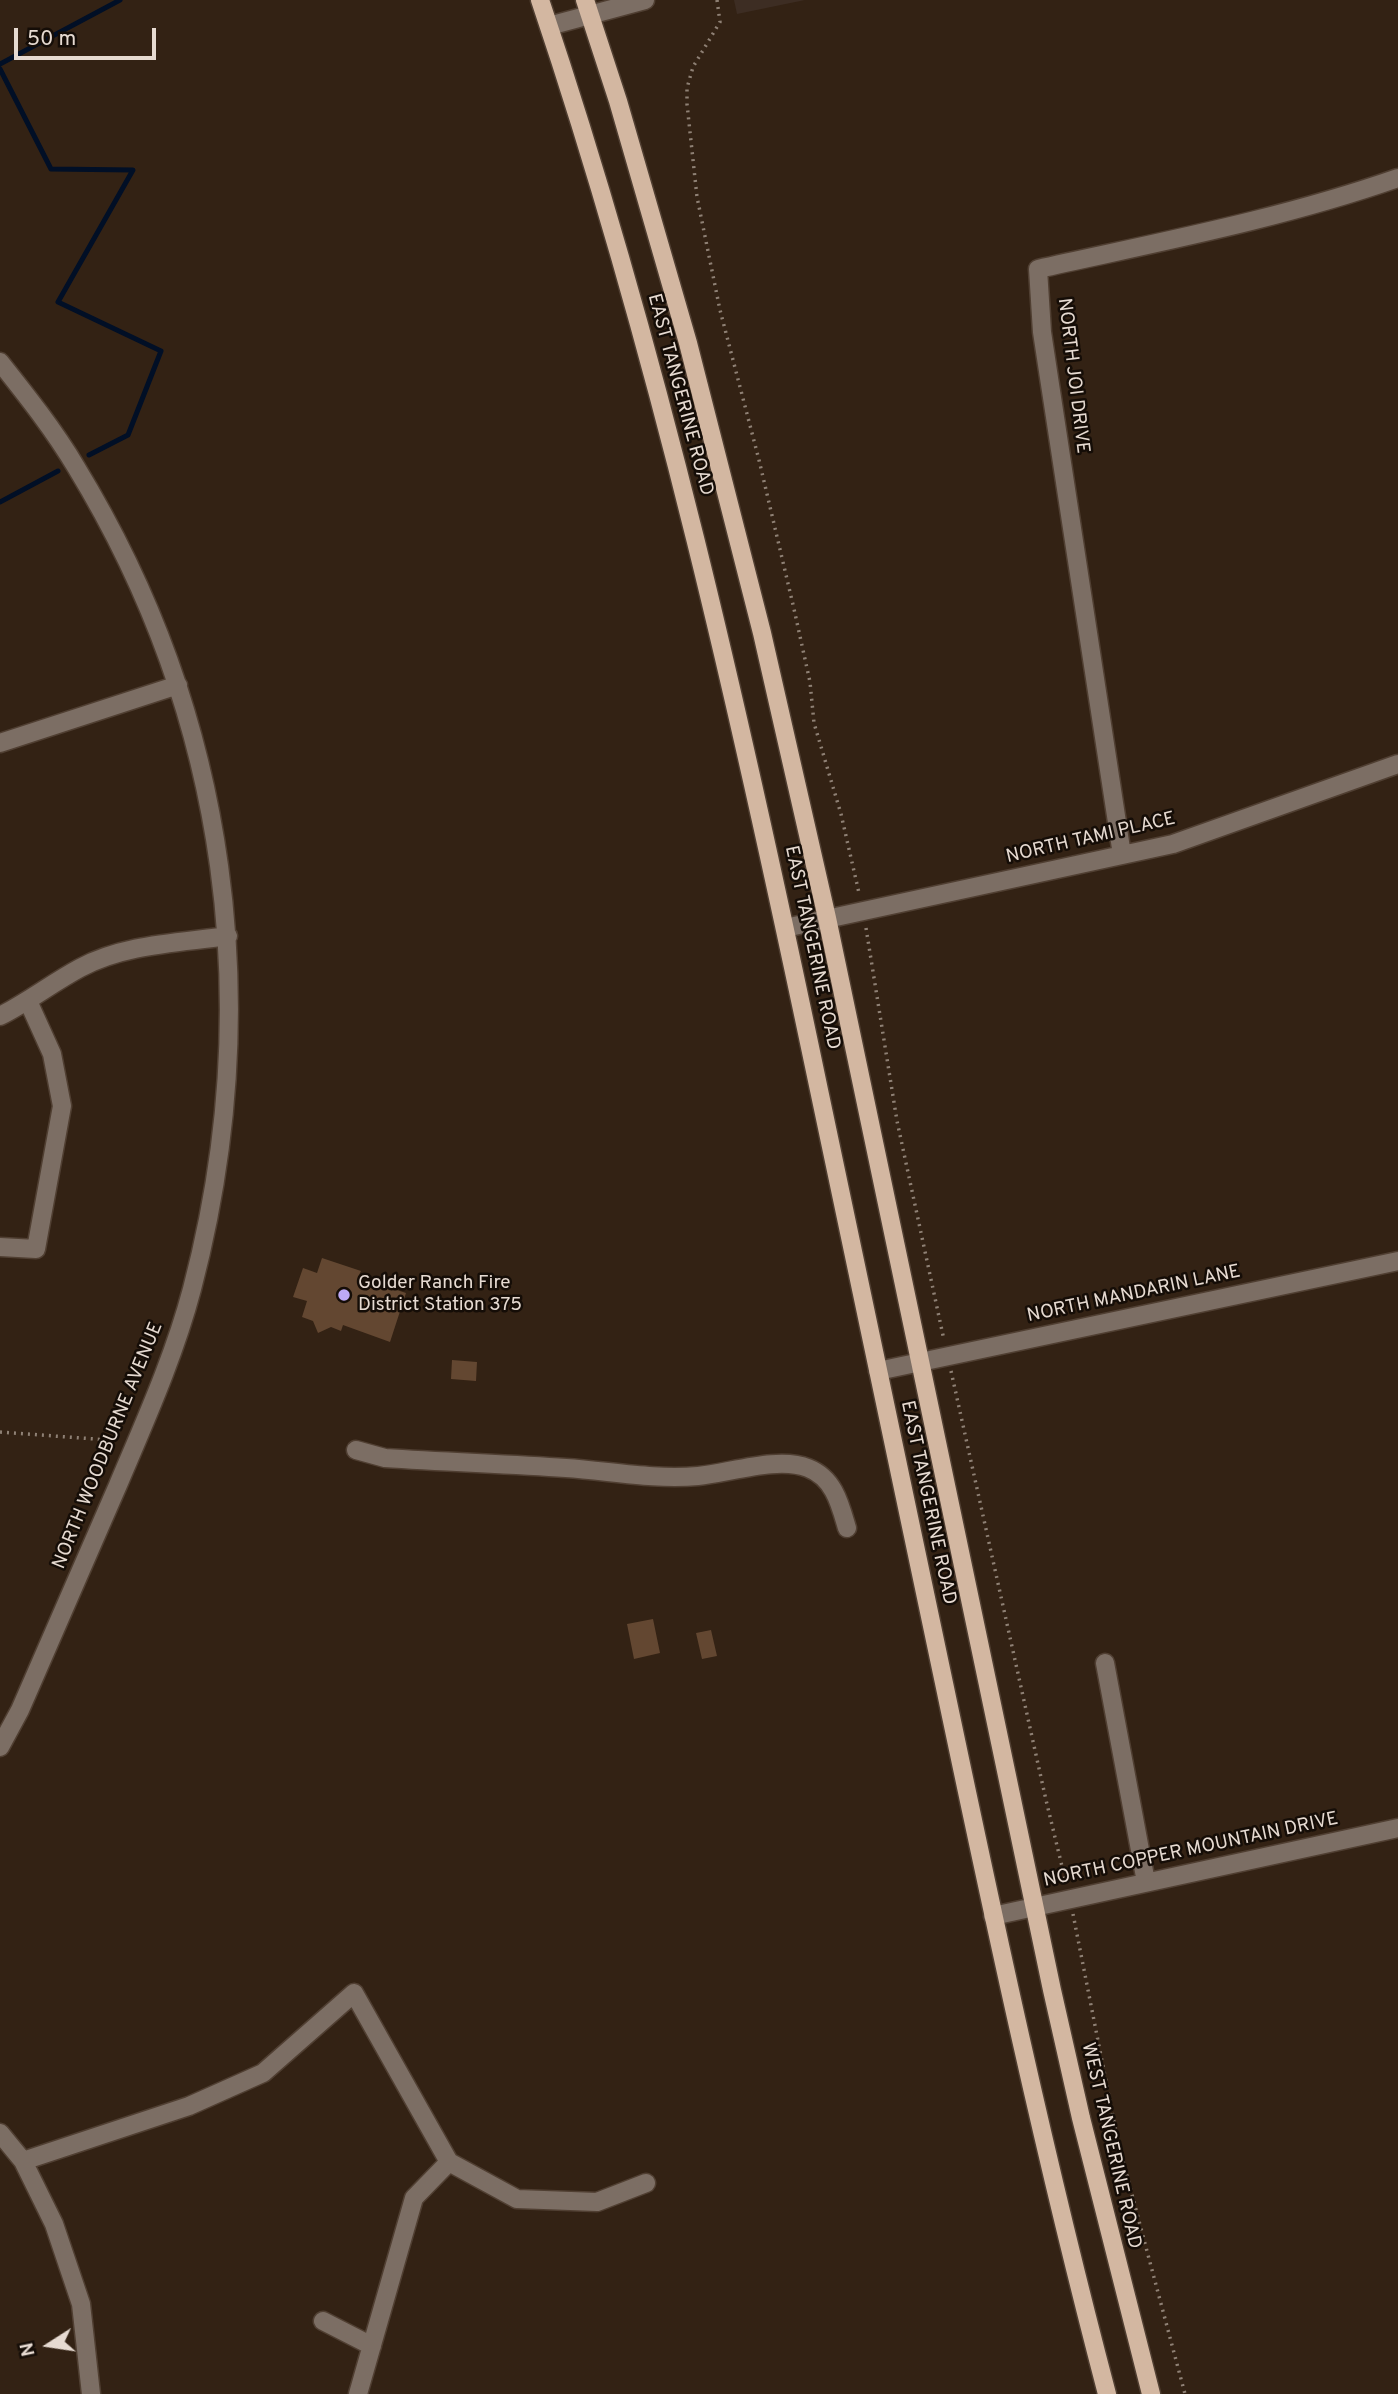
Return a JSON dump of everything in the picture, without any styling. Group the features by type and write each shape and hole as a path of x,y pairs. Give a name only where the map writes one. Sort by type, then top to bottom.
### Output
{"main road":[{"name":"EAST TANGERINE ROAD","path":"540,0 627,283 686,501 730,679 993,1916"},
{"name":"EAST TANGERINE ROAD","path":"587,7 655,226 716,449 762,632 827,918 1035,1907"},
{"name":"WEST TANGERINE ROAD","path":"1035,1907 1081,2118 1151,2394"},
{"path":"993,1916 1059,2206 1107,2394"}],"street":[{"path":"549,26 587,7 645,0"},
{"name":"NORTH JOI DRIVE","path":"1122,855 1042,332 1038,269 1248,222 1352,194 1398,178"},
{"name":"NORTH WOODBURNE AVENUE","path":"0,362 48,424 95,499 142,593 178,685 205,787 222,881 228,936 230,1015 224,1120 211,1201 192,1291 165,1373 20,1710 0,1747"},
{"path":"2,738 178,685"},
{"name":"NORTH TAMI PLACE","path":"785,928 1173,844 1398,764"},
{"path":"0,1016 81,967 131,949 228,936"},
{"path":"0,1247 36,1249 62,1106 52,1054 28,1001"},
{"name":"NORTH MANDARIN LANE","path":"878,1371 1398,1261"},
{"path":"356,1450 385,1458 565,1468 665,1477 700,1476 773,1464 799,1465 821,1475 833,1488 847,1528"},
{"path":"1105,1663 1146,1882"},
{"name":"NORTH COPPER MOUNTAIN DRIVE","path":"993,1916 1398,1828"},
{"path":"23,2161 190,2106 262,2073 354,1993 449,2162 517,2199 597,2202 646,2183"},
{"path":"0,2133 23,2161 54,2224 80,2304 92,2394"},
{"path":"358,2394 414,2199 449,2162"},
{"path":"323,2321 372,2346"}],"path":[{"path":"717,0 720,22 693,67 687,88 697,197 720,310 794,609 810,682 814,723 848,841 863,911 899,1131 1070,1899 1118,2142 1185,2394"},
{"path":"0,1432 108,1440"}],"shaded area":[{"path":"734,0 805,0 737,14"}],"building":[{"path":"322,1258 361,1271 358,1277 406,1293 390,1342 343,1325 341,1331 331,1327 318,1333 313,1321 302,1317 307,1301 293,1297 303,1268 317,1273"},
{"path":"452,1360 477,1362 476,1381 451,1379"},
{"path":"653,1619 660,1653 634,1659 627,1624"},
{"path":"711,1630 717,1656 702,1659 696,1633"}],"waterway":[{"path":"0,64 120,0"},
{"path":"0,69 51,169 133,170 58,302 161,351 128,435 89,455"},
{"path":"0,502 58,471"}],"place":[{"name":"Golder Ranch Fire District Station 375","path":"344,1295"}]}
